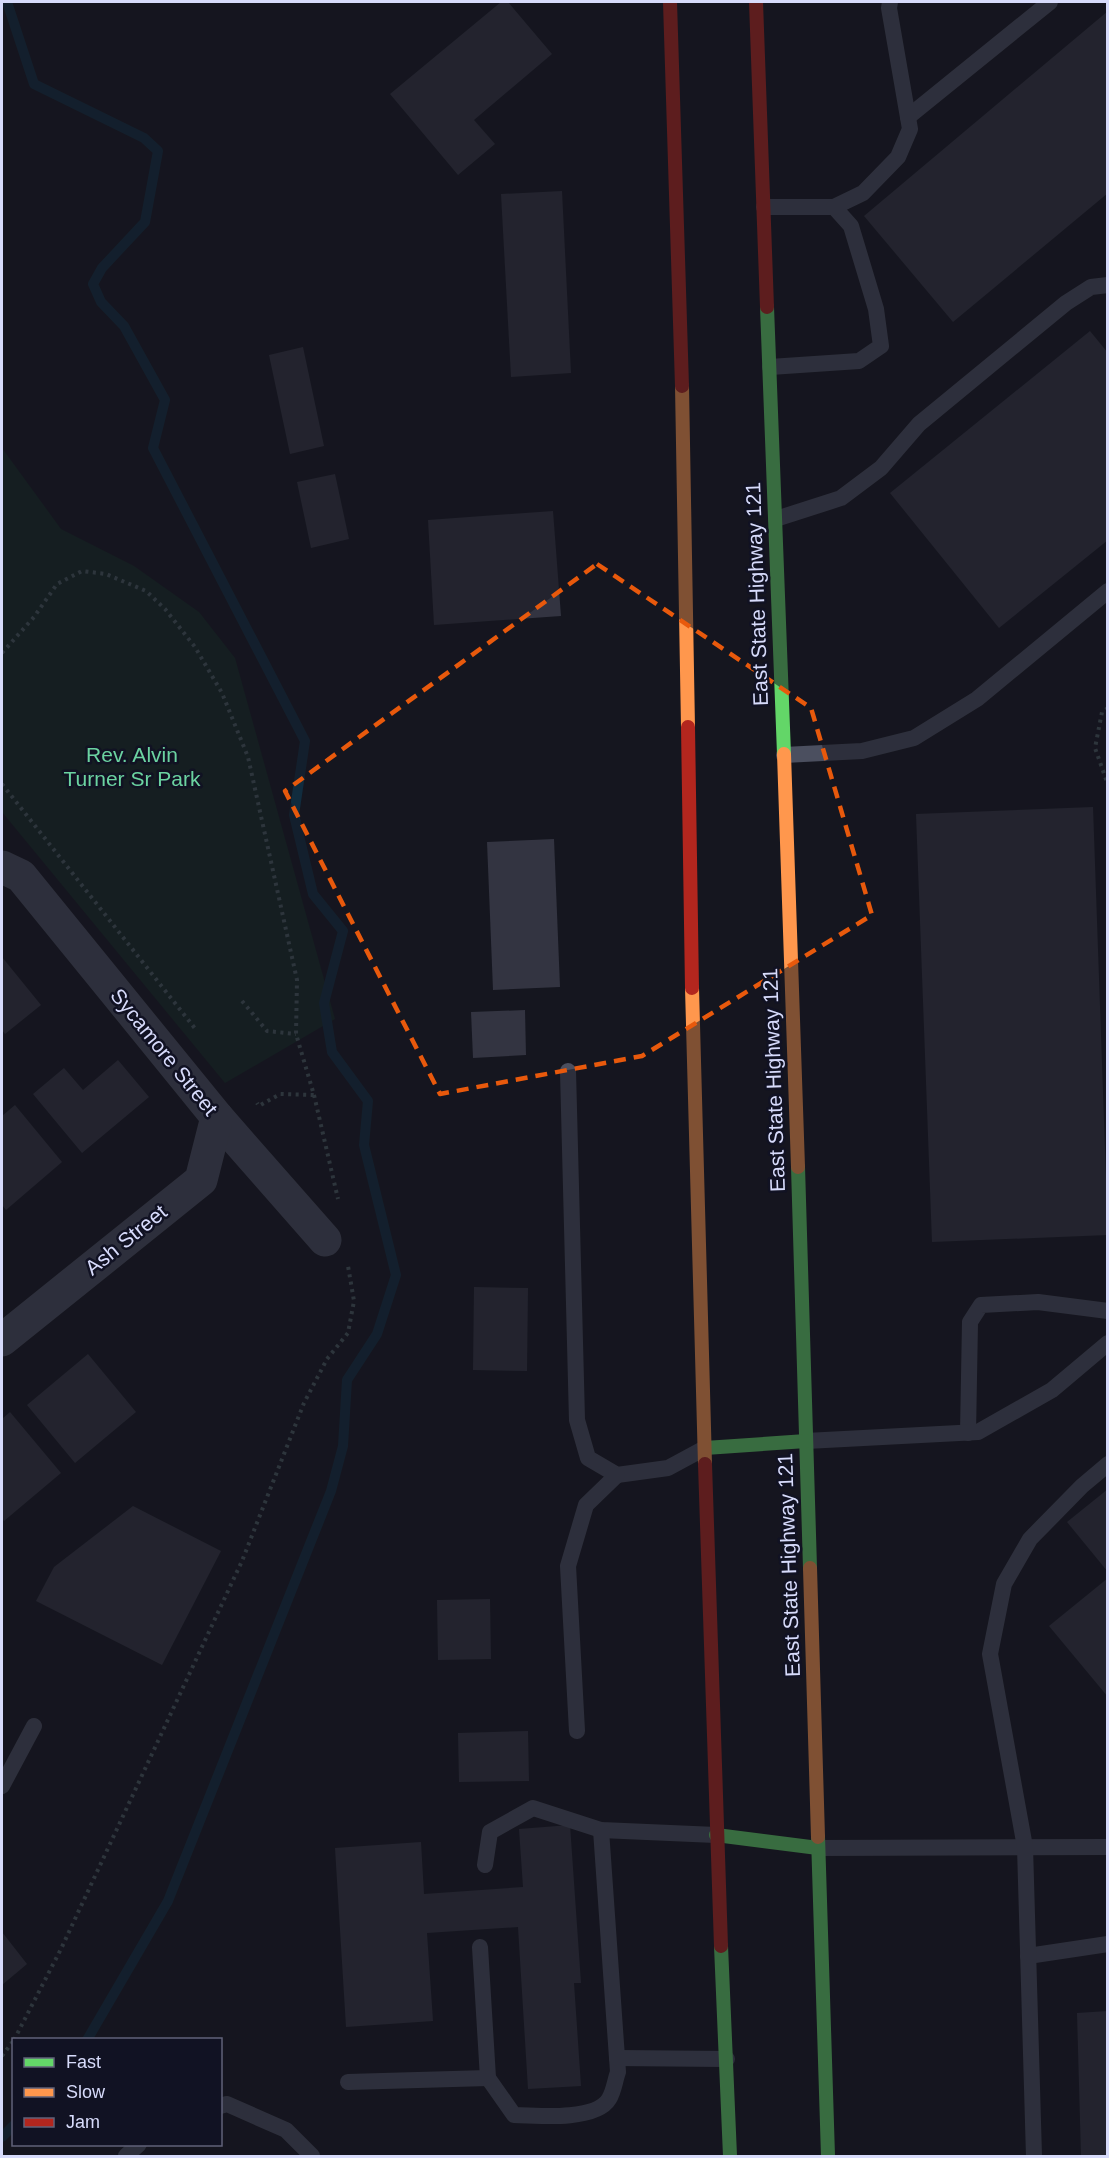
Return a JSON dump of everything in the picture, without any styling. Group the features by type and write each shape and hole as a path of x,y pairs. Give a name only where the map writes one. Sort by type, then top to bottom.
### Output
{"main road":[{"path":"670,2 679,245 696,1185 716,1835 730,2157"},
{"name":"East State Highway 121","path":"756,2 784,755 828,2157"},
{"path":"705,1448 806,1442"},
{"path":"716,1835 818,1848"}],"street":[{"name":"Sycamore Street","path":"2,867 21,876 217,1117 336,1250"},
{"name":"Ash Street","path":"2,1340 201,1180 217,1117"}],"lane":[{"path":"764,207 834,207 863,193 897,157 910,129 889,8 890,2"},
{"path":"908,117 1050,2"},
{"path":"770,367 859,361 881,346 876,309 850,226 834,207"},
{"path":"776,519 841,498 881,468 919,424 1066,303 1091,287 1107,285"},
{"path":"784,755 862,751 914,738 976,699 1107,591"},
{"path":"568,1071 577,1420 588,1458 617,1475"},
{"path":"968,1433 970,1322 981,1305 1038,1302 1107,1311"},
{"path":"806,1442 978,1432 1052,1390 1107,1343"},
{"path":"577,1731 568,1566 586,1505 617,1475 668,1468 705,1448"},
{"path":"1034,2157 1025,1847 990,1654 1005,1584 1030,1539 1082,1485 1107,1464"},
{"path":"2,1786 34,1726"},
{"path":"484,1865 490,1832 534,1808 601,1830 716,1835"},
{"path":"480,1947 488,2078 514,2115 552,2116 591,2112 609,2100 618,2072 601,1830"},
{"path":"818,1848 1107,1847"},
{"path":"1028,1956 1107,1944"},
{"path":"617,2058 727,2059"},
{"path":"348,2082 488,2078"},
{"path":"222,2105 227,2104 286,2130 312,2157"},
{"path":"126,2157 138,2146"}],"path":[{"path":"2,653 34,617 57,585 82,571 106,574 146,591 165,609 195,647 222,693 248,757 297,980 296,1034 314,1095 339,1207"},
{"path":"1107,708 1102,712 1095,748 1107,785"},
{"path":"2,784 203,1038"},
{"path":"242,1002 267,1030 296,1034"},
{"path":"252,1098 260,1106 280,1094 314,1095"},
{"path":"15,2038 61,1949 242,1561 304,1403 327,1359 348,1333 354,1301 336,1250"},
{"path":"2,2056 12,2043"}],"highlighted area":[{"path":"597,564 811,708 872,915 642,1056 440,1094 285,791"}],"green space":[{"name":"Rev. Alvin Turner Sr Park","path":"2,448 61,529 134,566 199,612 235,658 335,1019 225,1083 2,812"}],"building":[{"path":"501,2 508,2 552,54 474,120 495,144 458,175 390,94"},
{"path":"1108,11 1108,193 953,322 864,216"},
{"path":"562,191 571,373 511,377 501,194"},
{"path":"1090,331 1108,353 1108,540 999,628 890,493"},
{"path":"303,347 324,446 290,454 269,355"},
{"path":"335,474 349,539 311,548 297,482"},
{"path":"553,511 561,616 434,625 428,520"},
{"path":"1093,807 1108,1235 932,1242 916,814"},
{"path":"554,839 560,987 493,990 487,842"},
{"path":"2,957 41,1005 5,1034 2,1030"},
{"path":"525,1010 526,1055 473,1058 471,1012"},
{"path":"118,1060 149,1097 82,1153 33,1094 64,1068 83,1090"},
{"path":"15,1105 62,1162 6,1210 2,1205 2,1116"},
{"path":"474,1287 528,1288 527,1371 473,1370"},
{"path":"88,1354 136,1412 75,1463 27,1405"},
{"path":"10,1412 61,1473 4,1521 2,1518 2,1419"},
{"path":"1108,1489 1108,1572 1067,1522"},
{"path":"133,1506 221,1551 162,1665 36,1601 54,1567"},
{"path":"1108,1578 1108,1697 1049,1626"},
{"path":"490,1599 491,1659 438,1660 437,1600"},
{"path":"528,1731 529,1781 459,1782 458,1733"},
{"path":"570,1825 581,1983 574,1983 581,2086 528,2089 518,1927 427,1933 433,2021 346,2027 335,1848 421,1842 424,1894 523,1887 519,1829"},
{"path":"2,1932 27,1964 2,1985"},
{"path":"1108,2011 1108,2156 1081,2156 1077,2013"}],"waterway":[{"path":"7,2 34,84 144,138 158,151 145,222 102,268 93,284 101,302 124,326 165,400 153,448 305,741 294,815 313,894 343,931 324,1003 332,1052 368,1101 364,1145 396,1275 377,1334 347,1380 343,1446 331,1491 168,1901 88,2038"},
{"path":"2,2137 12,2127"}],"traffic: fast":[{"path":"767,307 784,754"},
{"path":"798,1167 810,1568"},
{"path":"705,1448 806,1441"},
{"path":"716,1835 818,1848"},
{"path":"818,1837 828,2156"},
{"path":"721,1946 730,2156"}],"traffic: slow":[{"path":"682,386 688,727"},
{"path":"784,754 798,1167"},
{"path":"692,988 705,1464"},
{"path":"810,1568 818,1837"}],"traffic: jam":[{"path":"670,2 682,386"},
{"path":"756,2 767,307"},
{"path":"688,727 692,988"},
{"path":"705,1464 721,1946"}]}
